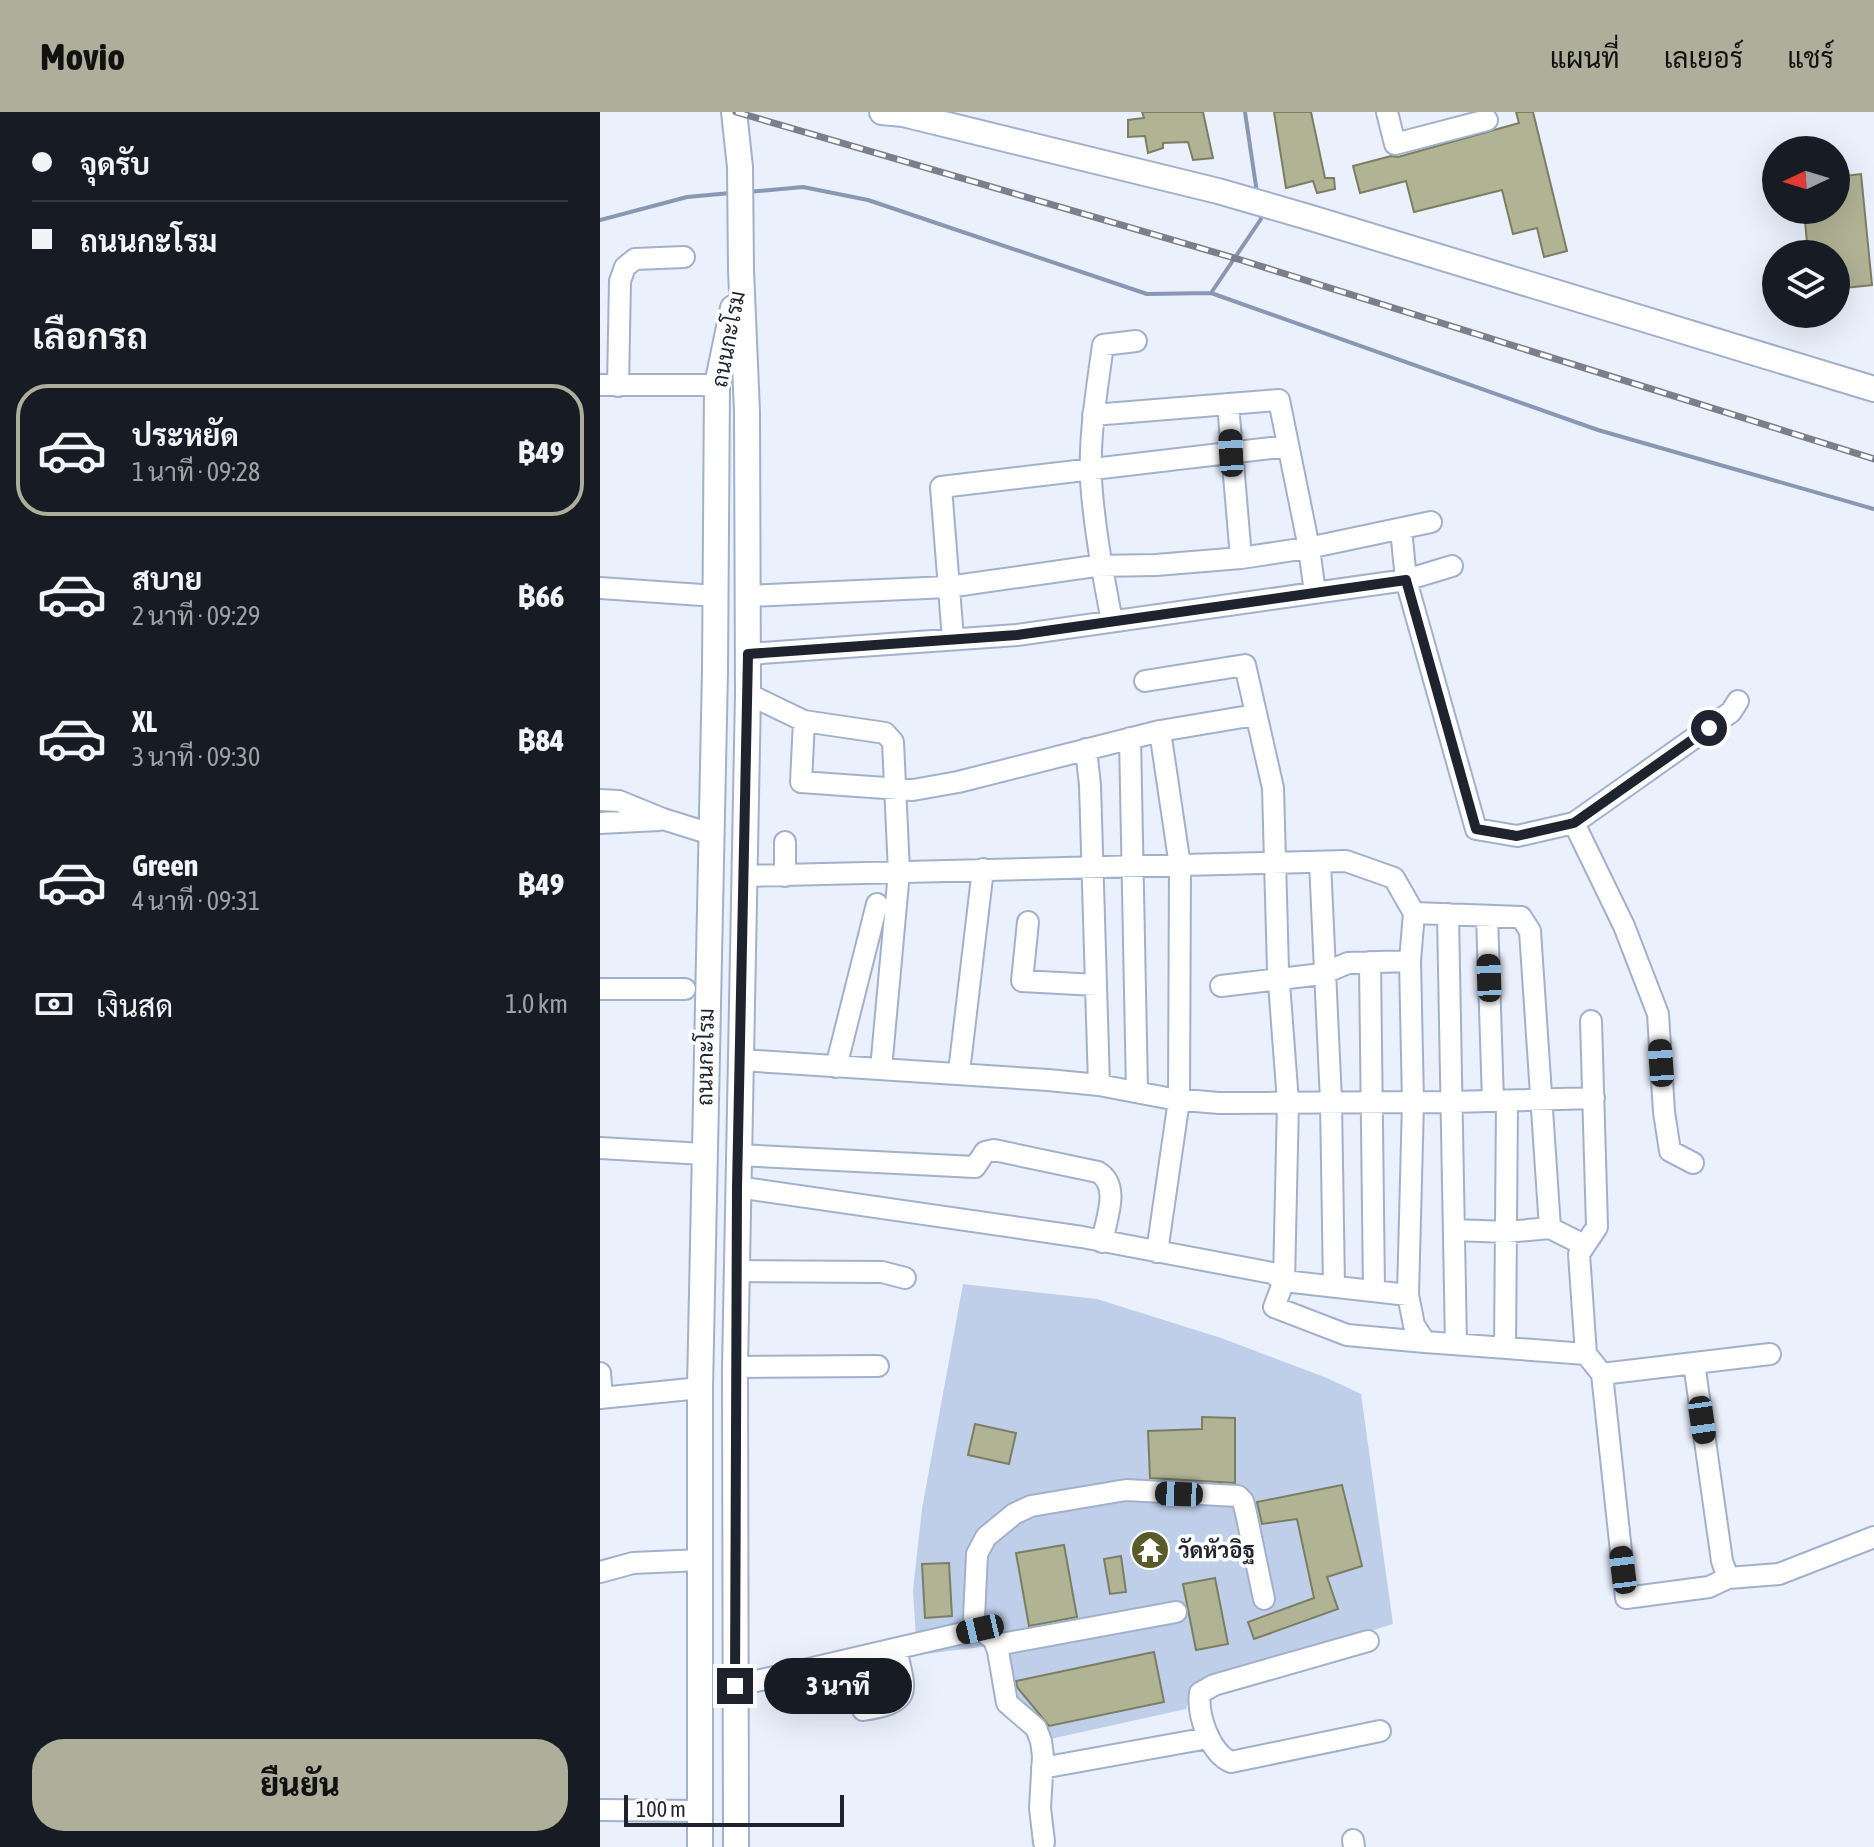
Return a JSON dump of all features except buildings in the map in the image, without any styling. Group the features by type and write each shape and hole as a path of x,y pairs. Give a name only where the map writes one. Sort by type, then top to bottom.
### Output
{"main road":[{"name":"ถนนกะโรม","path":"734,112 740,167 747,412 748,596 735,1367 736,1847"},
{"path":"882,112 903,114 1218,191 1874,389"},
{"name":"ถนนกะโรม","path":"700,1847 700,1388 716,596 717,385 741,270"},
{"path":"716,596 748,596"},
{"path":"704,1154 738,1155"}],"street":[{"path":"1387,112 1395,144 1487,120"},
{"path":"684,257 635,259 625,267 620,281 609,386 717,385"},
{"path":"1112,621 1102,566 1092,470 1093,415 1103,345 1136,341"},
{"path":"1093,415 1279,400 1315,593"},
{"path":"1228,404 1241,558"},
{"path":"953,639 941,487 1288,446"},
{"path":"748,596 948,587 1102,566 1241,558 1309,548 1431,522"},
{"path":"1401,529 1406,580 1476,829 1517,836 1574,823 1731,712 1738,701"},
{"path":"748,654 1017,635 1406,580 1452,566"},
{"path":"600,588 716,596"},
{"path":"1145,681 1245,665 1273,788 1278,979 1288,1102 1284,1281 1274,1307 1347,1335 1586,1354"},
{"path":"748,694 804,721 885,733 893,742 899,872 881,1069"},
{"path":"804,721 801,782 913,790 958,782 1160,731 1255,715"},
{"path":"1157,1252 1179,1100 1180,866 1160,731"},
{"path":"1130,738 1137,1092"},
{"path":"1086,749 1090,785 1099,1085"},
{"path":"600,800 619,801 711,834"},
{"path":"600,823 663,819"},
{"path":"1574,823 1624,926 1658,1014 1664,1112 1670,1151 1693,1163"},
{"path":"785,842 785,876"},
{"path":"745,876 1346,861 1394,878 1414,913 1410,961 1413,1102 1408,1295 1414,1325 1425,1342"},
{"path":"1320,862 1327,972 1334,1287"},
{"path":"959,1072 983,869"},
{"path":"836,1067 877,904"},
{"path":"1414,913 1521,917 1530,931 1550,1228"},
{"path":"1448,914 1456,1344"},
{"path":"1487,916 1506,1232 1505,1348"},
{"path":"1028,922 1022,981 1096,985"},
{"path":"1221,986 1327,972 1348,963 1410,961"},
{"path":"1370,962 1374,1291"},
{"path":"600,989 685,989"},
{"path":"1591,1021 1597,1227 1579,1254 1586,1354 1602,1374 1626,1598 1709,1587 1728,1578 1779,1574 1874,1537"},
{"path":"741,1060 959,1072 1099,1085 1179,1100 1219,1103 1594,1098"},
{"path":"600,1148 704,1154"},
{"path":"738,1155 975,1167 983,1154 994,1150 1098,1172 1106,1177 1111,1191 1102,1242"},
{"path":"737,1187 1102,1242 1272,1273 1284,1281 1408,1295"},
{"path":"1454,1230 1506,1232 1550,1228 1584,1245"},
{"path":"736,1271 869,1271 905,1278"},
{"path":"1602,1374 1770,1354"},
{"path":"1694,1363 1722,1561 1728,1578"},
{"path":"735,1367 878,1366"},
{"path":"600,1373 601,1398 700,1388"},
{"path":"1044,1842 1040,1808 1041,1741 1036,1728 1007,1703 996,1645 974,1618 977,1554 986,1537 1014,1514 1031,1506 1126,1490 1238,1496 1243,1501 1264,1599"},
{"path":"600,1572 633,1563 700,1560"},
{"path":"996,1645 1176,1612"},
{"path":"735,1686 980,1629"},
{"path":"1368,1641 1205,1689 1200,1693 1199,1700 1208,1738 1216,1753 1231,1762 1380,1731"},
{"path":"863,1710 899,1700 904,1681 896,1649"},
{"path":"1042,1768 1208,1738"},
{"path":"600,1810 699,1811"}],"shaded area":[{"name":"วัดหัวอิฐ","path":"963,1284 1097,1299 1221,1338 1361,1394 1393,1624 1194,1686 1186,1709 1041,1741 1005,1696 996,1645 917,1655 913,1590 922,1509"}],"waterway":[{"path":"1245,112 1257,193"},
{"path":"748,192 803,187 868,200 1147,294 1211,293 1598,430 1874,509"},
{"path":"600,220 687,197 731,193"},
{"path":"1211,293 1261,219 1260,213"}],"railway":[{"path":"736,112 1241,260 1874,459"}],"place":[{"name":"วัดหัวอิฐ","path":"1150,1550"}],"route":[{"path":"735,1686 737,1187 748,654 1017,635 1406,580 1476,829 1517,836 1574,823 1709,728"}]}
